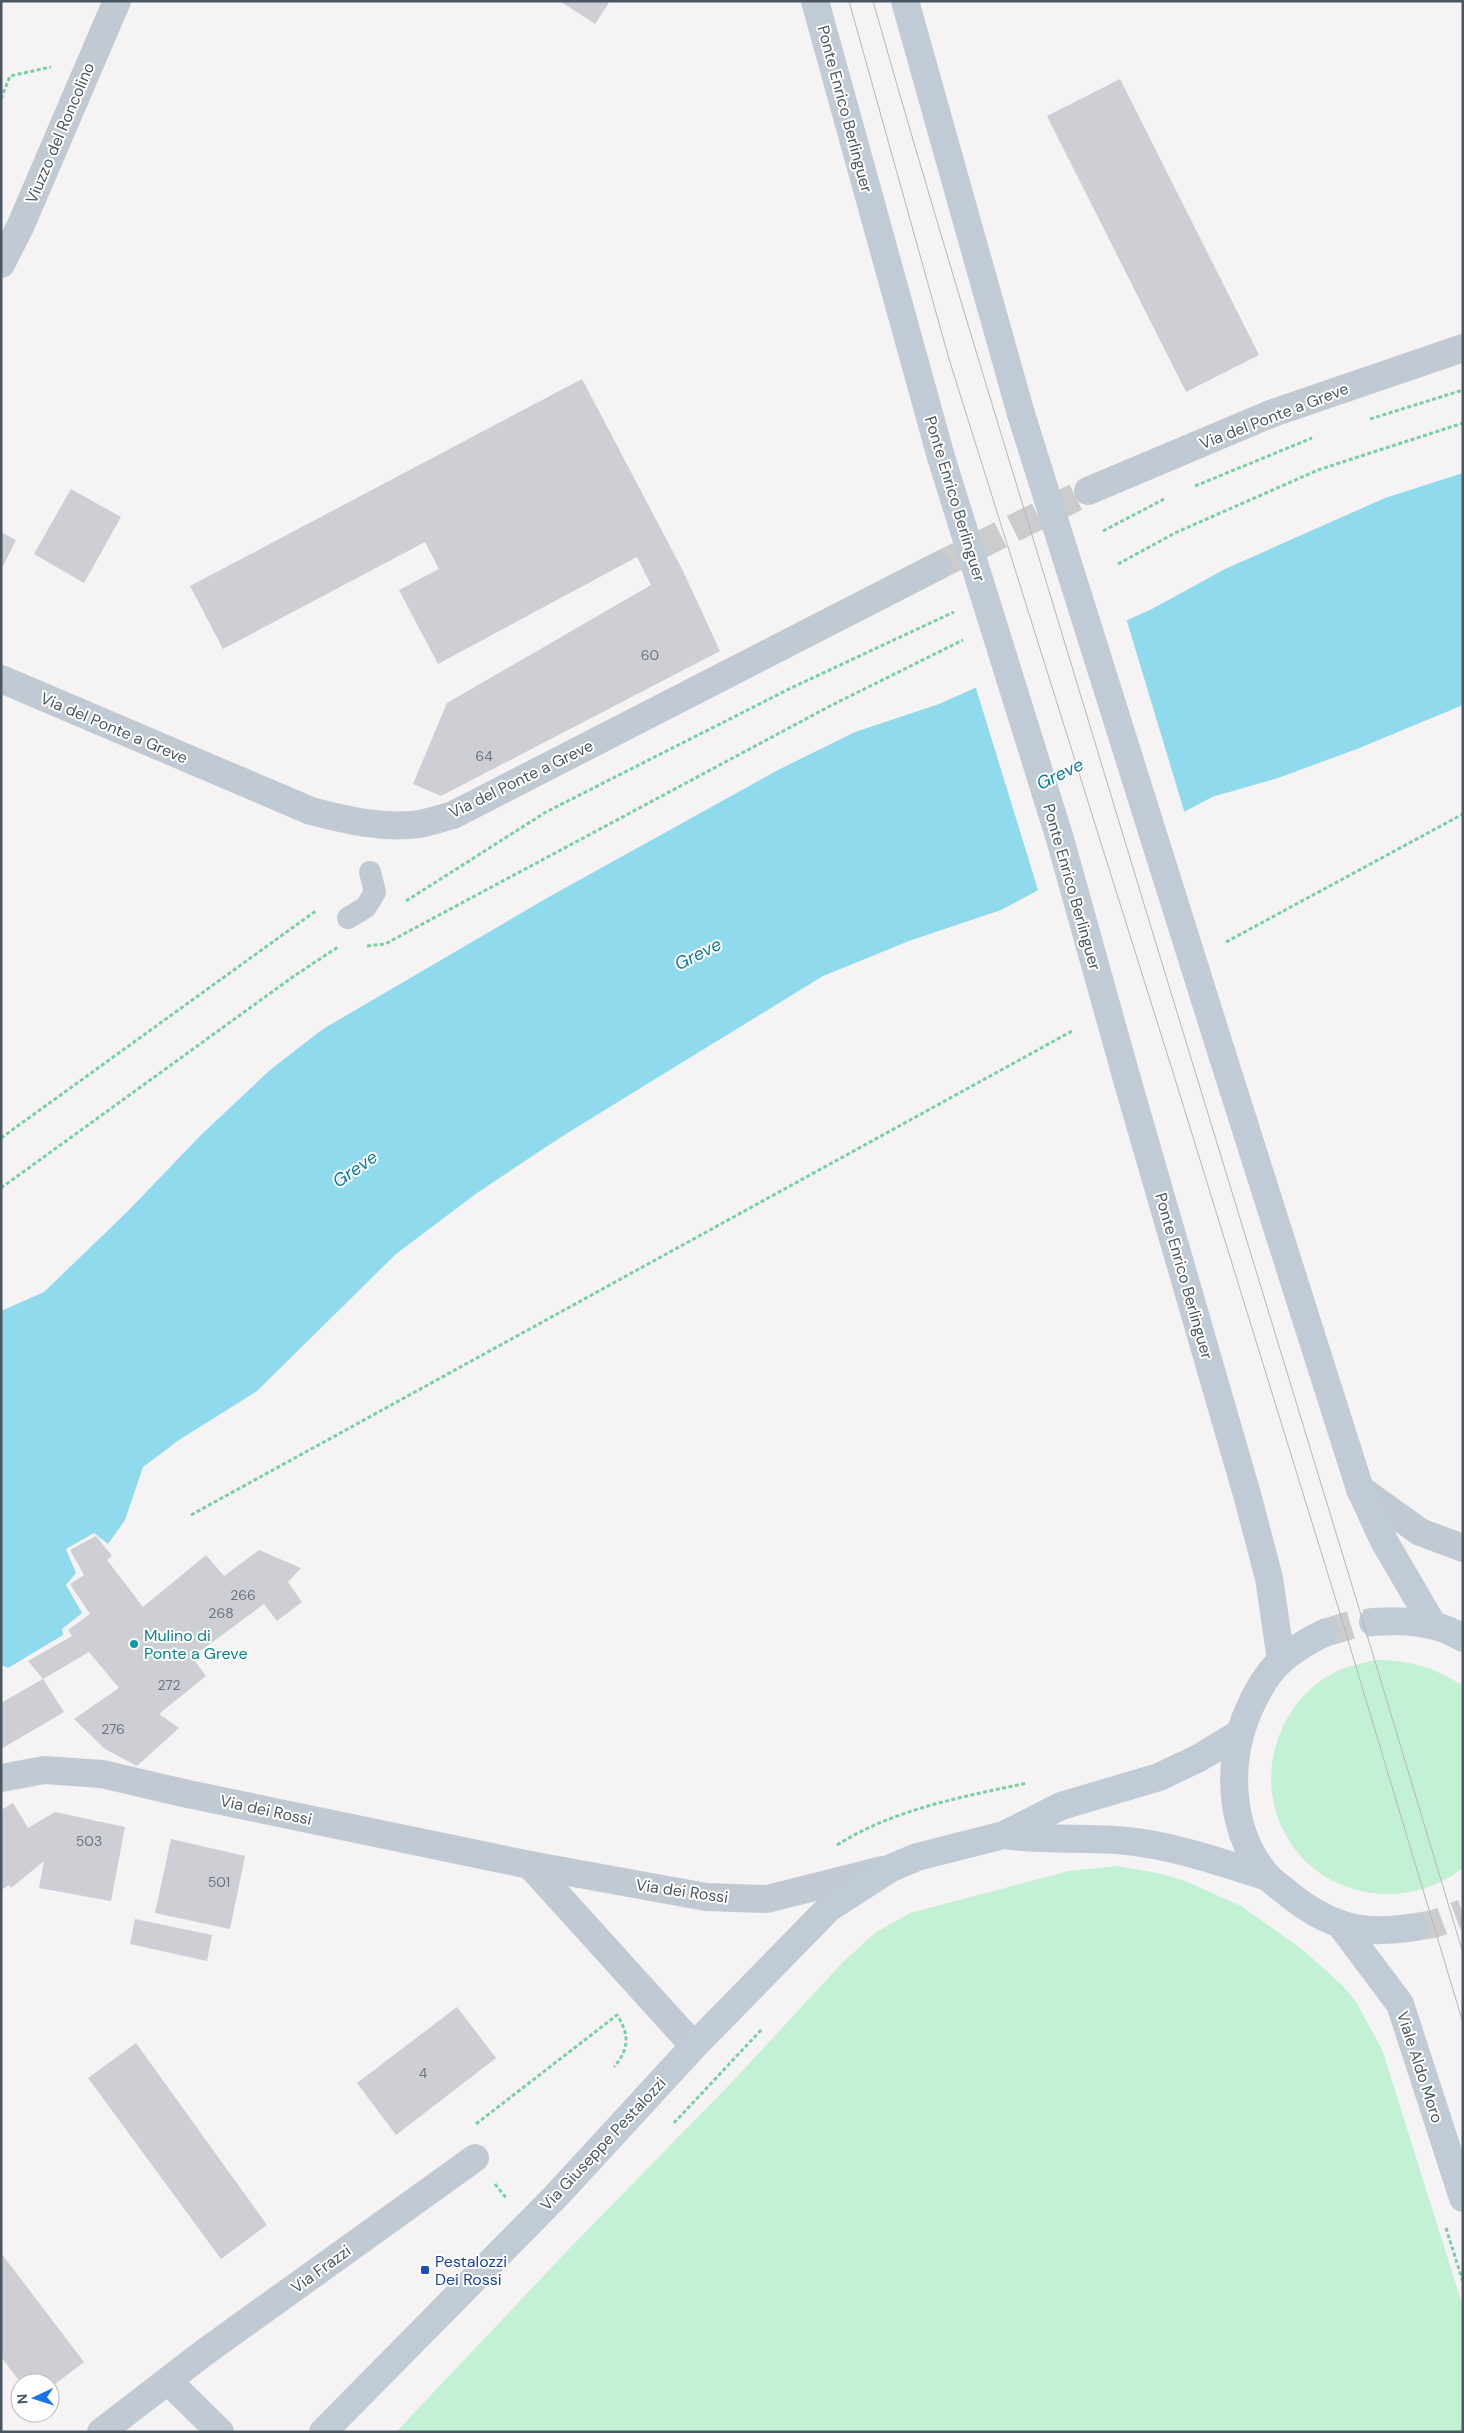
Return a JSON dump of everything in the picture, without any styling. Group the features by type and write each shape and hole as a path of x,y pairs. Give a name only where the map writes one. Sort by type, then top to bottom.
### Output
{"main road":[{"name":"Ponte Enrico Berlinguer","path":"815,1 941,457 1060,839 1128,1083 1248,1498 1269,1578 1281,1660"},
{"path":"905,1 993,321 1021,414 1360,1489 1397,1564 1450,1627"},
{"path":"1373,1622 1415,1622 1450,1627"},
{"path":"1324,1633 1281,1660 1258,1692 1240,1733 1234,1774 1237,1809 1242,1829 1253,1854 1268,1877 1298,1902 1323,1917 1340,1924 1372,1930 1415,1928"},
{"path":"1004,1835 1062,1806 1159,1776 1199,1758 1240,1733"},
{"path":"1004,1835 1033,1839 1125,1841 1163,1846 1268,1877"},
{"name":"Via Giuseppe Pestalozzi","path":"323,2432 527,2225 694,2046 828,1908 891,1868 917,1857 1004,1835"},
{"name":"Viale Aldo Moro","path":"1340,1924 1400,2004 1463,2198"}],"street":[{"name":"Viuzzo del Roncolino","path":"1,264 11,223 117,1"},
{"name":"Via del Ponte a Greve","path":"1088,491 1273,413 1463,348"},
{"name":"Via del Ponte a Greve","path":"1,679 311,811 355,822 392,825 420,824 453,815 938,566"},
{"path":"1360,1489 1420,1532 1463,1548"},
{"name":"Via dei Rossi","path":"1,1778 44,1770 102,1774 188,1794 530,1865 706,1897 767,1899 822,1887 891,1868"},
{"path":"530,1865 694,2046"},
{"name":"Via Frazzi","path":"100,2432 475,2158"},
{"path":"168,2381 220,2432"}],"lane":[{"path":"348,918 366,907 375,892 370,872"}],"path":[{"path":"1,99 10,76 57,66"},
{"path":"1362,421 1463,390"},
{"path":"1118,564 1175,532 1318,470 1463,423"},
{"path":"1186,490 1315,437"},
{"path":"1103,531 1168,497"},
{"path":"399,906 546,812 791,688 958,610"},
{"path":"359,947 385,944 830,706 962,640"},
{"path":"1226,942 1463,814"},
{"path":"1,1138 323,906"},
{"path":"1,1188 342,946"},
{"path":"190,1515 1074,1030"},
{"path":"833,1847 881,1821 944,1801 1031,1782"},
{"path":"527,2225 459,2138 617,2015 627,2035 626,2048 614,2067"},
{"path":"674,2123 764,2027"},
{"path":"1445,2227 1463,2282"}],"green space":[{"path":"1375,1660 1399,1661 1421,1666 1442,1674 1463,1686 1463,1868 1438,1883 1411,1892 1384,1894 1357,1890 1332,1881 1310,1865 1291,1844 1278,1818 1273,1798 1271,1778 1273,1757 1278,1738 1298,1703 1312,1688 1333,1673"},
{"path":"1118,1866 1162,1874 1185,1881 1241,1906 1303,1950 1342,1985 1357,2003 1383,2052 1463,2307 1463,2432 396,2432 569,2249 732,2082 843,1962 875,1933 910,1913 1069,1871"}],"water":[{"name":"Greve","path":"1463,473 1463,705 1357,749 1278,778 1212,797 1001,910 909,941 823,976 558,1139 477,1193 396,1254 257,1391 179,1440 143,1467 125,1520 108,1544 94,1533 66,1549 76,1573 66,1585 82,1613 62,1629 63,1635 8,1668 1,1665 1,1311 44,1292 127,1212 201,1135 270,1070 323,1029 547,898 778,770 855,732 939,704 1152,609 1225,569 1385,498"}],"pier":[{"path":"1126,618 1185,814 1039,893 975,685"}],"building":[{"path":"560,1 610,1 595,24"},
{"path":"1120,79 1259,355 1186,392 1047,116"},
{"path":"582,379 682,569 720,651 441,796 413,784 447,703 651,585 637,557 438,664 399,590 439,569 425,542 223,649 190,586"},
{"path":"71,489 121,517 84,583 34,554"},
{"path":"1,532 16,540 1,570"},
{"name":"Mulino di Ponte a Greve","path":"96,1536 112,1556 107,1560 143,1607 206,1555 224,1576 259,1550 301,1568 288,1582 302,1602 277,1621 264,1604 192,1657 206,1676 159,1714 179,1728 137,1766 105,1749 74,1719 119,1688 89,1652 43,1679 28,1661 72,1636 68,1630 90,1614 70,1584 84,1575 70,1550"},
{"path":"43,1679 64,1712 1,1749 1,1703"},
{"path":"13,1803 28,1828 55,1812 125,1827 111,1901 39,1888 44,1861 11,1888 9,1885 1,1890 1,1810"},
{"path":"171,1839 245,1856 230,1929 155,1913"},
{"path":"135,1919 212,1935 207,1961 130,1944"},
{"path":"457,2007 496,2058 396,2135 357,2083"},
{"path":"136,2043 267,2225 221,2259 88,2078"},
{"path":"1,2253 84,2362 60,2380 60,2373 13,2373 1,2357"}],"tunnel":[{"path":"938,566 1088,491"},
{"path":"1324,1633 1351,1625 1373,1622"},
{"path":"1415,1927 1434,1924 1463,1913"}],"tram line":[{"path":"849,1 949,359 1176,1082 1339,1610 1463,2023"},
{"path":"873,1 980,364 1463,1953"}],"place":[{"name":"Mulino di Ponte a Greve","path":"134,1644"},
{"name":"Pestalozzi Dei Rossi","path":"425,2270"}]}
